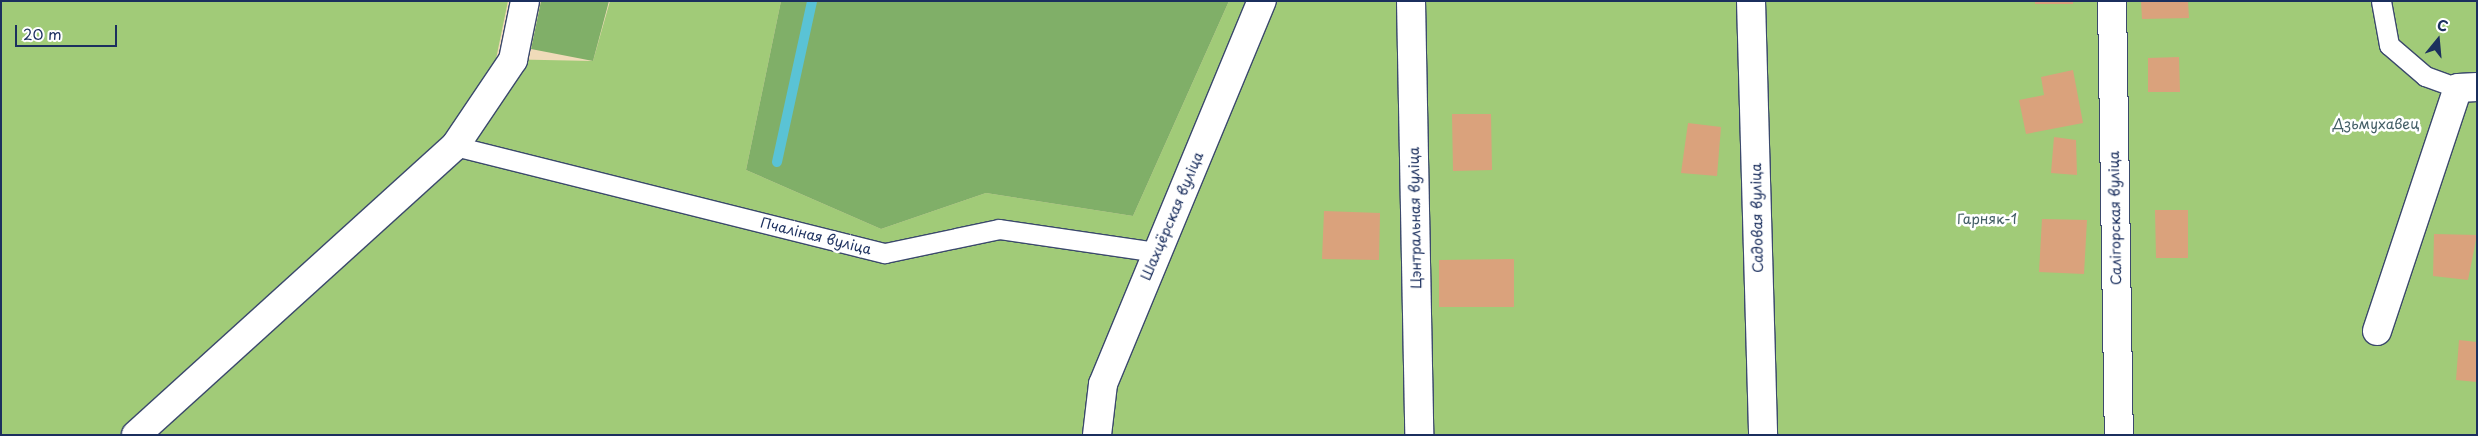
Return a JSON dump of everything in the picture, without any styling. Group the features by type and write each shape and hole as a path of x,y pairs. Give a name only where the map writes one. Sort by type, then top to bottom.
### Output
{"street":[{"path":"136,435 455,146 513,60 525,1"},
{"name":"Шахцёрская вуліца","path":"1097,435 1103,384 1156,252 1262,1"},
{"name":"Цэнтральная вуліца","path":"1410,1 1419,435"},
{"name":"Садовая вуліца","path":"1751,1 1762,435"},
{"name":"Салігорская вуліца","path":"2112,1 2120,435"},
{"path":"2377,331 2468,88"}],"lane":[{"path":"2381,1 2389,45 2424,76 2468,88"},
{"name":"Пчаліная вуліца","path":"455,146 885,253 999,229 1156,252"}],"green space":[{"name":"Гарняк-1","path":"1,1 508,1 496,59 593,61 610,1 781,1 746,170 881,229 986,193 1133,216 1229,1 2477,1 2477,435 1,435"},
{"path":"541,1 609,1 593,61 531,49"},
{"path":"781,1 1229,1 1133,216 986,193 881,229 746,170"}],"building":[{"path":"2035,1 2073,1 2073,4 2035,4"},
{"path":"2141,1 2188,1 2189,18 2142,19"},
{"path":"2179,57 2180,92 2148,92 2148,58"},
{"path":"2073,70 2083,123 2026,134 2019,100 2044,95 2041,77"},
{"path":"1452,114 1491,114 1492,170 1453,171"},
{"path":"1688,123 1721,127 1717,176 1681,173"},
{"path":"2054,137 2076,140 2077,175 2051,173"},
{"path":"2155,210 2188,210 2188,258 2156,258"},
{"path":"1324,211 1380,213 1379,260 1322,259"},
{"path":"2042,219 2087,220 2084,274 2039,272"},
{"path":"2434,234 2477,235 2468,280 2433,276"},
{"path":"1514,259 1514,307 1439,307 1439,260"},
{"path":"2459,340 2477,342 2477,382 2456,380"}],"waterway":[{"path":"777,162 812,1"}],"park label":[{"name":"Дзьмухавец","path":"2376,124"}]}
